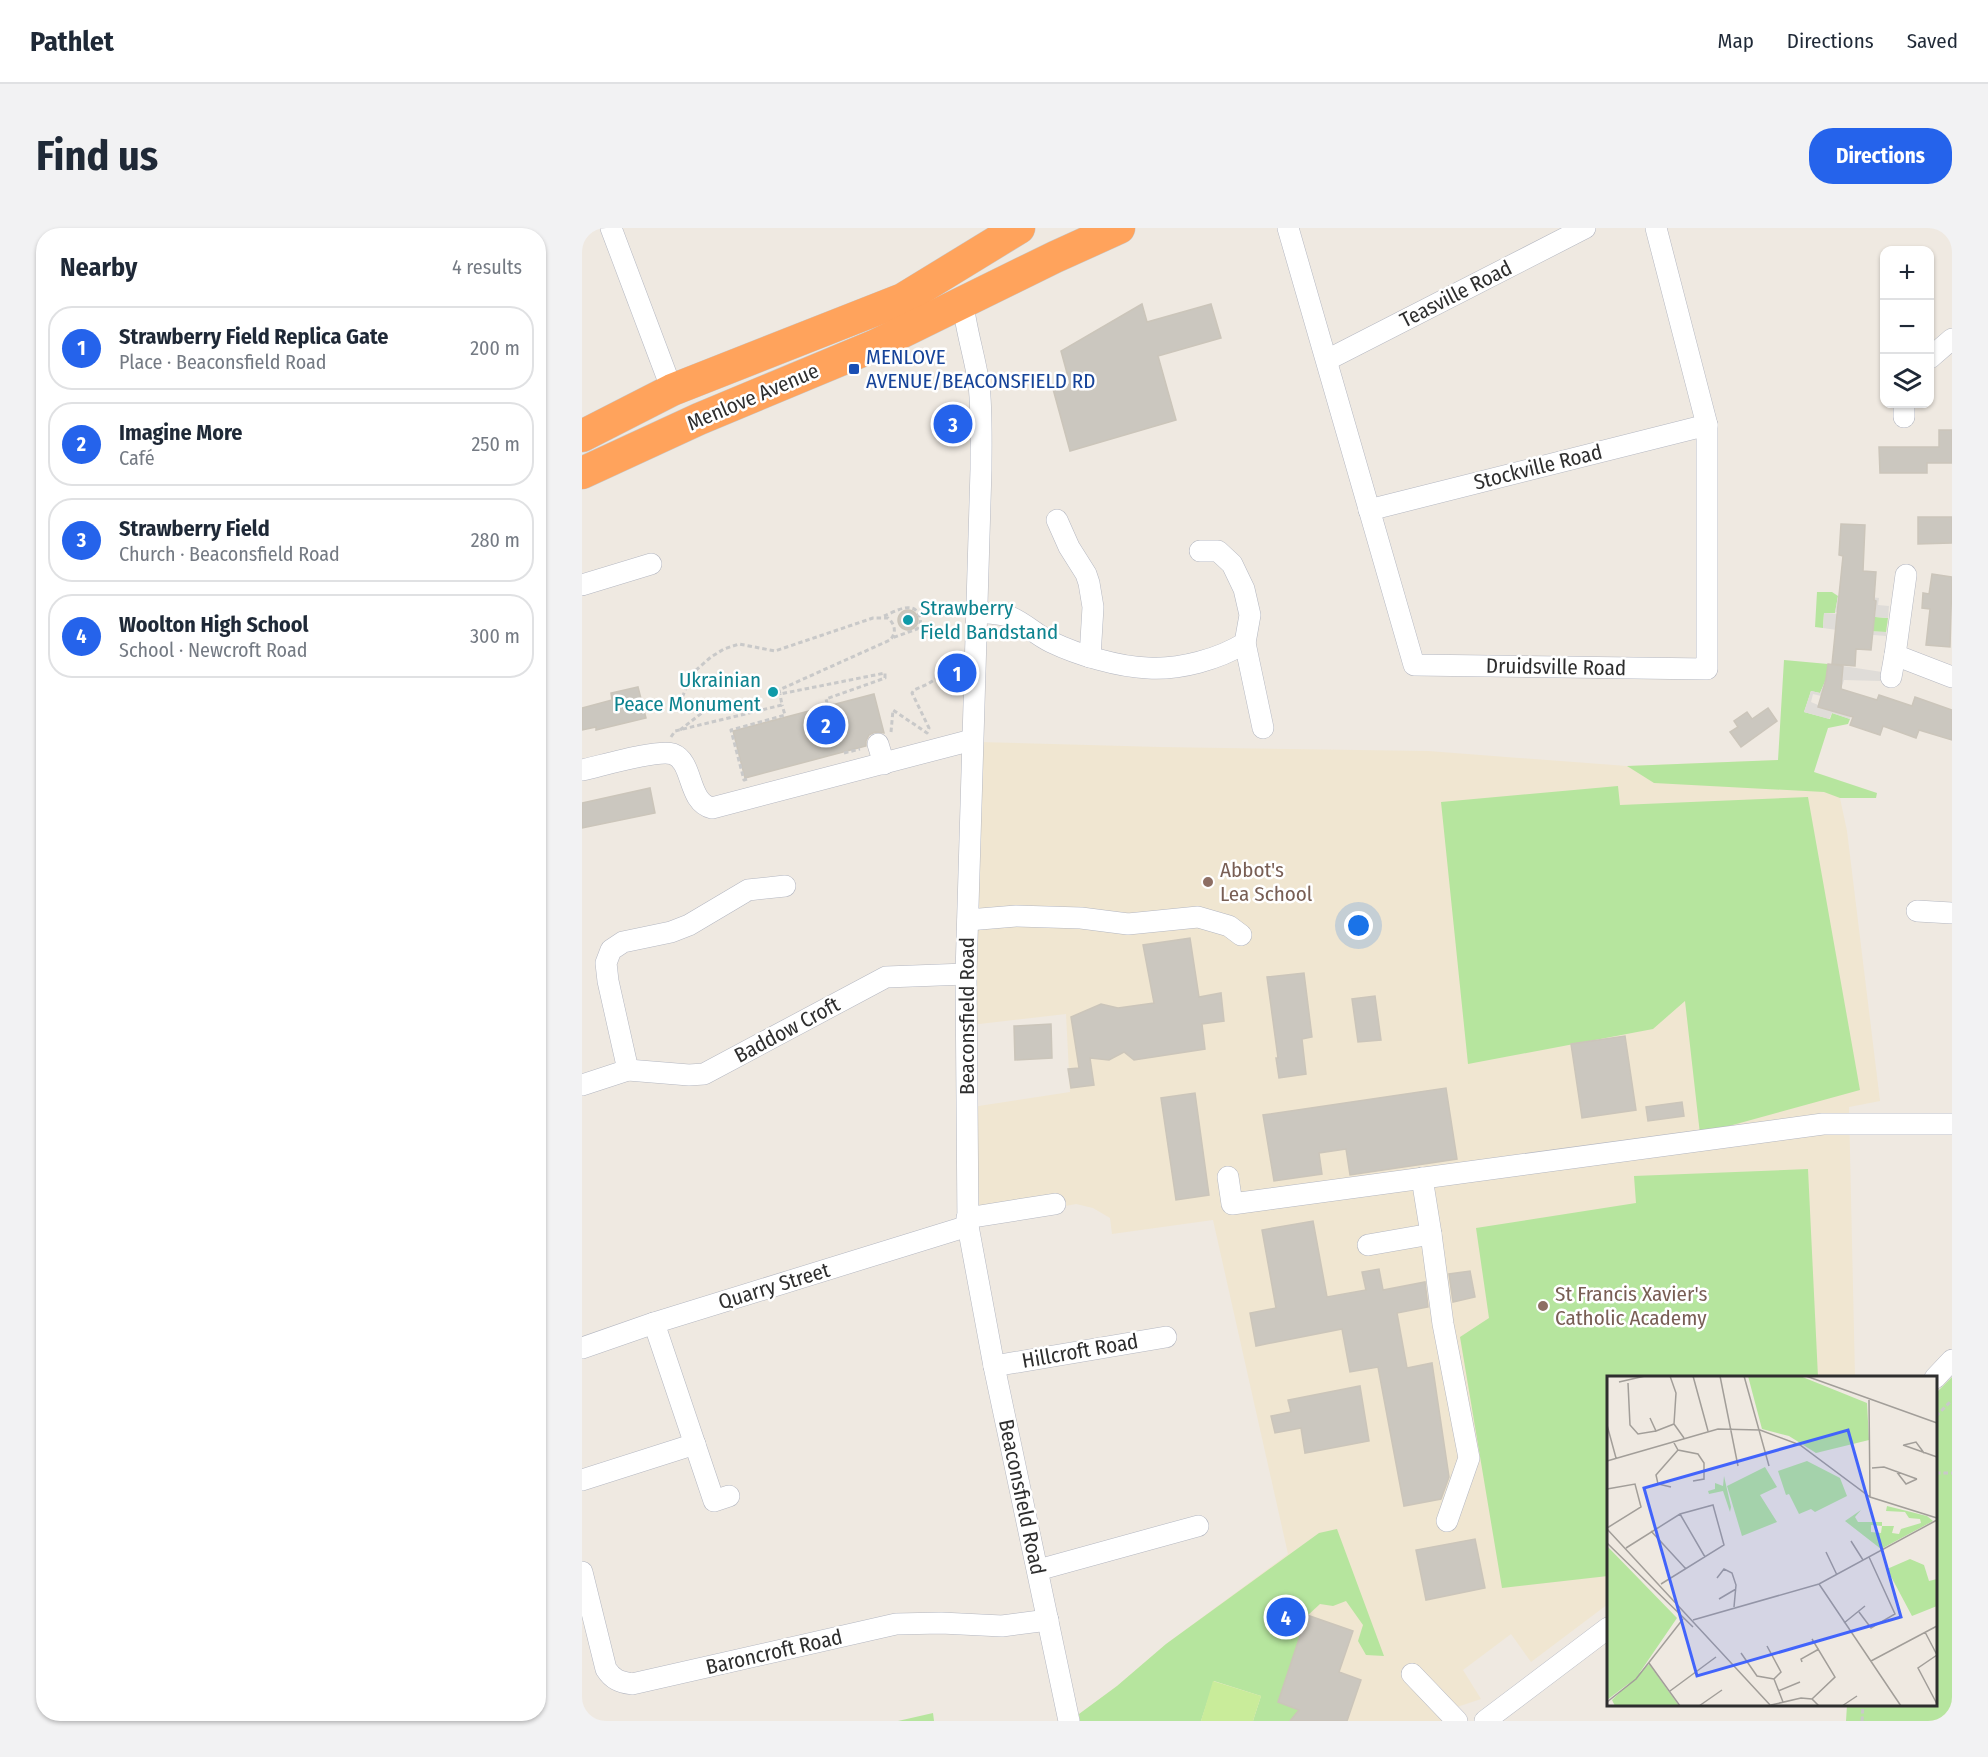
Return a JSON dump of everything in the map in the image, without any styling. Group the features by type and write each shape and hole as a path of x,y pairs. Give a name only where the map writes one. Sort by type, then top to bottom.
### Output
{"highway":[{"name":"Menlove Avenue","path":"582,473 699,418 874,346 1119,228"},
{"name":"Menlove Avenue","path":"582,436 672,390 903,298 999,233"},
{"path":"999,233 1012,254 1031,258 1055,257"},
{"path":"903,298 921,293 946,294 963,303 984,284 994,266 999,233"}],"street":[{"path":"611,228 672,390"},
{"name":"Druidsville Road","path":"1288,228 1414,665 1707,669 1707,425 1656,228"},
{"name":"Teasville Road","path":"1327,360 1585,228"},
{"name":"Beaconsfield Road","path":"963,303 966,329 972,347 979,386 981,469 966,974 968,1222 994,1366 1069,1721"},
{"path":"1934,354 1952,339"},
{"name":"Stockville Road","path":"1369,510 1707,425"},
{"path":"1057,520 1069,547 1086,574 1092,592 1090,657"},
{"path":"1200,551 1218,551 1232,564 1244,589 1250,615 1245,643 1263,728"},
{"path":"582,585 651,564"},
{"path":"1891,677 1906,575"},
{"path":"976,612 1007,616 1047,640 1071,651 1148,668 1179,666 1236,649 1245,643"},
{"path":"1895,654 1952,677"},
{"path":"582,770 646,755 670,754 682,761 701,803 712,808 881,754 972,740"},
{"path":"628,1070 608,981 606,963 611,950 623,942 689,926 748,890 785,886"},
{"path":"1917,911 1952,913"},
{"path":"968,920 1016,916 1081,918 1128,924 1198,917 1229,926 1241,935"},
{"name":"Baddow Croft","path":"582,1085 628,1070 704,1074 886,977 966,974"},
{"path":"1228,1177 1232,1204 1823,1124 1952,1124"},
{"path":"1422,1178 1443,1324 1469,1458 1447,1521"},
{"name":"Quarry Street","path":"582,1348 968,1222 1055,1204"},
{"path":"1368,1245 1431,1234"},
{"path":"654,1323 714,1501"},
{"name":"Hillcroft Road","path":"994,1366 1166,1337"},
{"path":"1936,1376 1952,1360"},
{"path":"582,1480 695,1444"},
{"path":"1038,1570 1198,1526"},
{"name":"Baroncroft Road","path":"582,1572 606,1669 618,1682 632,1684 896,1624 941,1623 1002,1626 1048,1620"},
{"path":"1485,1721 1607,1629"},
{"path":"1412,1674 1456,1721"}],"path":[{"path":"680,730 712,706 710,702 685,702 682,698 695,671 724,649 739,644 775,651 908,607 916,610 920,617 917,629 892,638 779,690 785,716 731,730 743,773"},
{"path":"884,616 894,624 892,638"},
{"path":"780,694 880,672 885,673 885,678 826,699 827,703"},
{"path":"670,754 671,738 675,731 782,705"},
{"path":"1937,1414 1952,1400"},
{"path":"1862,1721 1863,1706"}],"shaded area":[{"path":"1840,593 1879,598 1878,605 1889,606 1888,618 1863,616 1862,631 1886,632 1886,636 1837,632 1837,630 1823,628 1824,613 1875,616 1876,601 1839,597 1837,612 1835,612"},
{"path":"1843,666 1882,672 1880,681 1844,680 1841,689 1825,684 1821,696 1813,694 1811,702 1818,707 1849,716 1853,710 1850,719 1832,713 1829,719 1804,712 1811,691 1820,693 1826,680 1842,682"},
{"name":"St Francis Xavier's Catholic Academy","path":"977,742 1428,751 1627,766 1778,760 1814,772 1840,798 1847,831 1880,1101 1849,1107 1855,1376 1607,1376 1607,1605 1531,1662 1511,1634 1463,1670 1481,1699 1457,1707 1448,1721 1080,1721 1079,1714 1117,1686 1166,1644 1288,1554 1213,1220 1112,1234 1110,1218 1093,1208 1076,1204 980,1222 972,1107 1070,1092 1066,1014 971,1025"}],"green space":[{"path":"1817,592 1832,592 1838,596 1835,613 1824,613 1823,628 1815,627"},
{"path":"1863,616 1888,618 1886,632 1861,631"},
{"path":"1784,660 1828,664 1826,679 1820,693 1811,691 1804,712 1830,719 1832,713 1850,719 1848,724 1828,728 1814,772 1877,793 1876,798 1840,798 1824,792 1654,783 1627,766 1778,760"},
{"path":"1618,786 1620,805 1808,797 1860,1090 1700,1134 1685,1001 1653,1029 1468,1064 1441,802"},
{"path":"1808,1169 1818,1376 1607,1376 1607,1576 1502,1588 1460,1337 1489,1318 1476,1228 1636,1203 1634,1176"},
{"path":"1952,1377 1952,1721 1846,1721 1847,1706 1937,1706 1937,1392"},
{"path":"1337,1529 1384,1656 1366,1655 1358,1641 1363,1625 1346,1601 1333,1606 1320,1604 1307,1616 1278,1702 1299,1710 1290,1721 1253,1721 1261,1696 1214,1681 1201,1721 1080,1721 1079,1714 1117,1686 1166,1644 1319,1533"},
{"path":"1213,1681 1261,1696 1253,1721 1201,1721"},
{"path":"933,1713 934,1721 898,1721"}],"building":[{"path":"1142,304 1147,322 1211,304 1221,338 1158,356 1176,420 1070,451 1053,389 1070,384 1061,351"},
{"path":"1939,430 1952,430 1952,463 1927,463 1927,473 1880,473 1879,447 1939,447"},
{"path":"1918,517 1952,517 1952,543 1918,544"},
{"path":"1841,524 1865,525 1863,571 1876,572 1874,600 1876,601 1871,650 1856,649 1855,666 1832,664 1843,556 1839,555"},
{"path":"1932,574 1952,577 1950,647 1926,645 1930,609 1922,608 1923,593 1929,594"},
{"name":"Strawberry Field Bandstand","path":"908,610 915,613 918,620 915,627 908,630 901,627 898,620 901,613"},
{"path":"1828,664 1843,666 1841,689 1877,700 1879,695 1912,706 1915,697 1952,710 1952,740 1919,730 1916,738 1883,726 1880,735 1850,725 1853,717 1818,707"},
{"path":"638,687 646,718 596,730 596,727 582,730 582,708 612,700 611,693"},
{"path":"874,694 884,733 875,732 869,735 866,746 745,778 733,731"},
{"path":"1768,708 1777,721 1741,747 1730,732 1738,727 1734,721 1747,712 1752,719"},
{"path":"650,788 655,813 582,828 582,803"},
{"path":"1190,938 1199,997 1221,993 1224,1021 1202,1024 1205,1049 1134,1060 1124,1052 1109,1060 1090,1058 1094,1085 1071,1088 1068,1069 1079,1068 1071,1017 1101,1004 1118,1008 1154,1003 1143,945"},
{"path":"1304,973 1312,1037 1302,1039 1306,1074 1279,1078 1267,977"},
{"path":"1375,996 1381,1040 1358,1042 1352,999"},
{"path":"1051,1024 1052,1058 1015,1060 1014,1026"},
{"path":"1625,1036 1636,1110 1582,1118 1571,1044"},
{"path":"1446,1088 1457,1159 1350,1175 1346,1149 1319,1153 1322,1174 1274,1181 1263,1115"},
{"path":"1195,1093 1209,1195 1176,1200 1161,1098"},
{"path":"1682,1102 1684,1116 1648,1121 1646,1107"},
{"path":"1313,1221 1327,1297 1366,1290 1362,1272 1379,1269 1383,1290 1425,1282 1428,1307 1397,1313 1407,1368 1432,1363 1449,1477 1441,1499 1404,1506 1378,1367 1350,1372 1342,1329 1256,1346 1250,1313 1276,1308 1262,1230"},
{"path":"1470,1271 1475,1297 1453,1302 1449,1274"},
{"path":"1360,1386 1369,1441 1305,1453 1301,1428 1275,1433 1271,1416 1291,1412 1288,1400"},
{"path":"1475,1539 1485,1588 1426,1600 1416,1550"},
{"path":"1307,1615 1353,1631 1339,1672 1361,1680 1347,1721 1290,1721 1299,1710 1278,1702"}],"place":[{"name":"MENLOVE AVENUE/BEACONSFIELD RD","path":"854,369"},
{"name":"Strawberry Field","path":"953,424"},
{"name":"Strawberry Field Bandstand","path":"908,620"},
{"name":"Strawberry Field Replica Gate","path":"957,673"},
{"name":"Ukrainian Peace Monument","path":"773,692"},
{"name":"Imagine More","path":"826,725"},
{"name":"Abbot's Lea School","path":"1208,882"},
{"name":"St Francis Xavier's Catholic Academy","path":"1543,1306"},
{"name":"Woolton High School","path":"1286,1617"}]}
